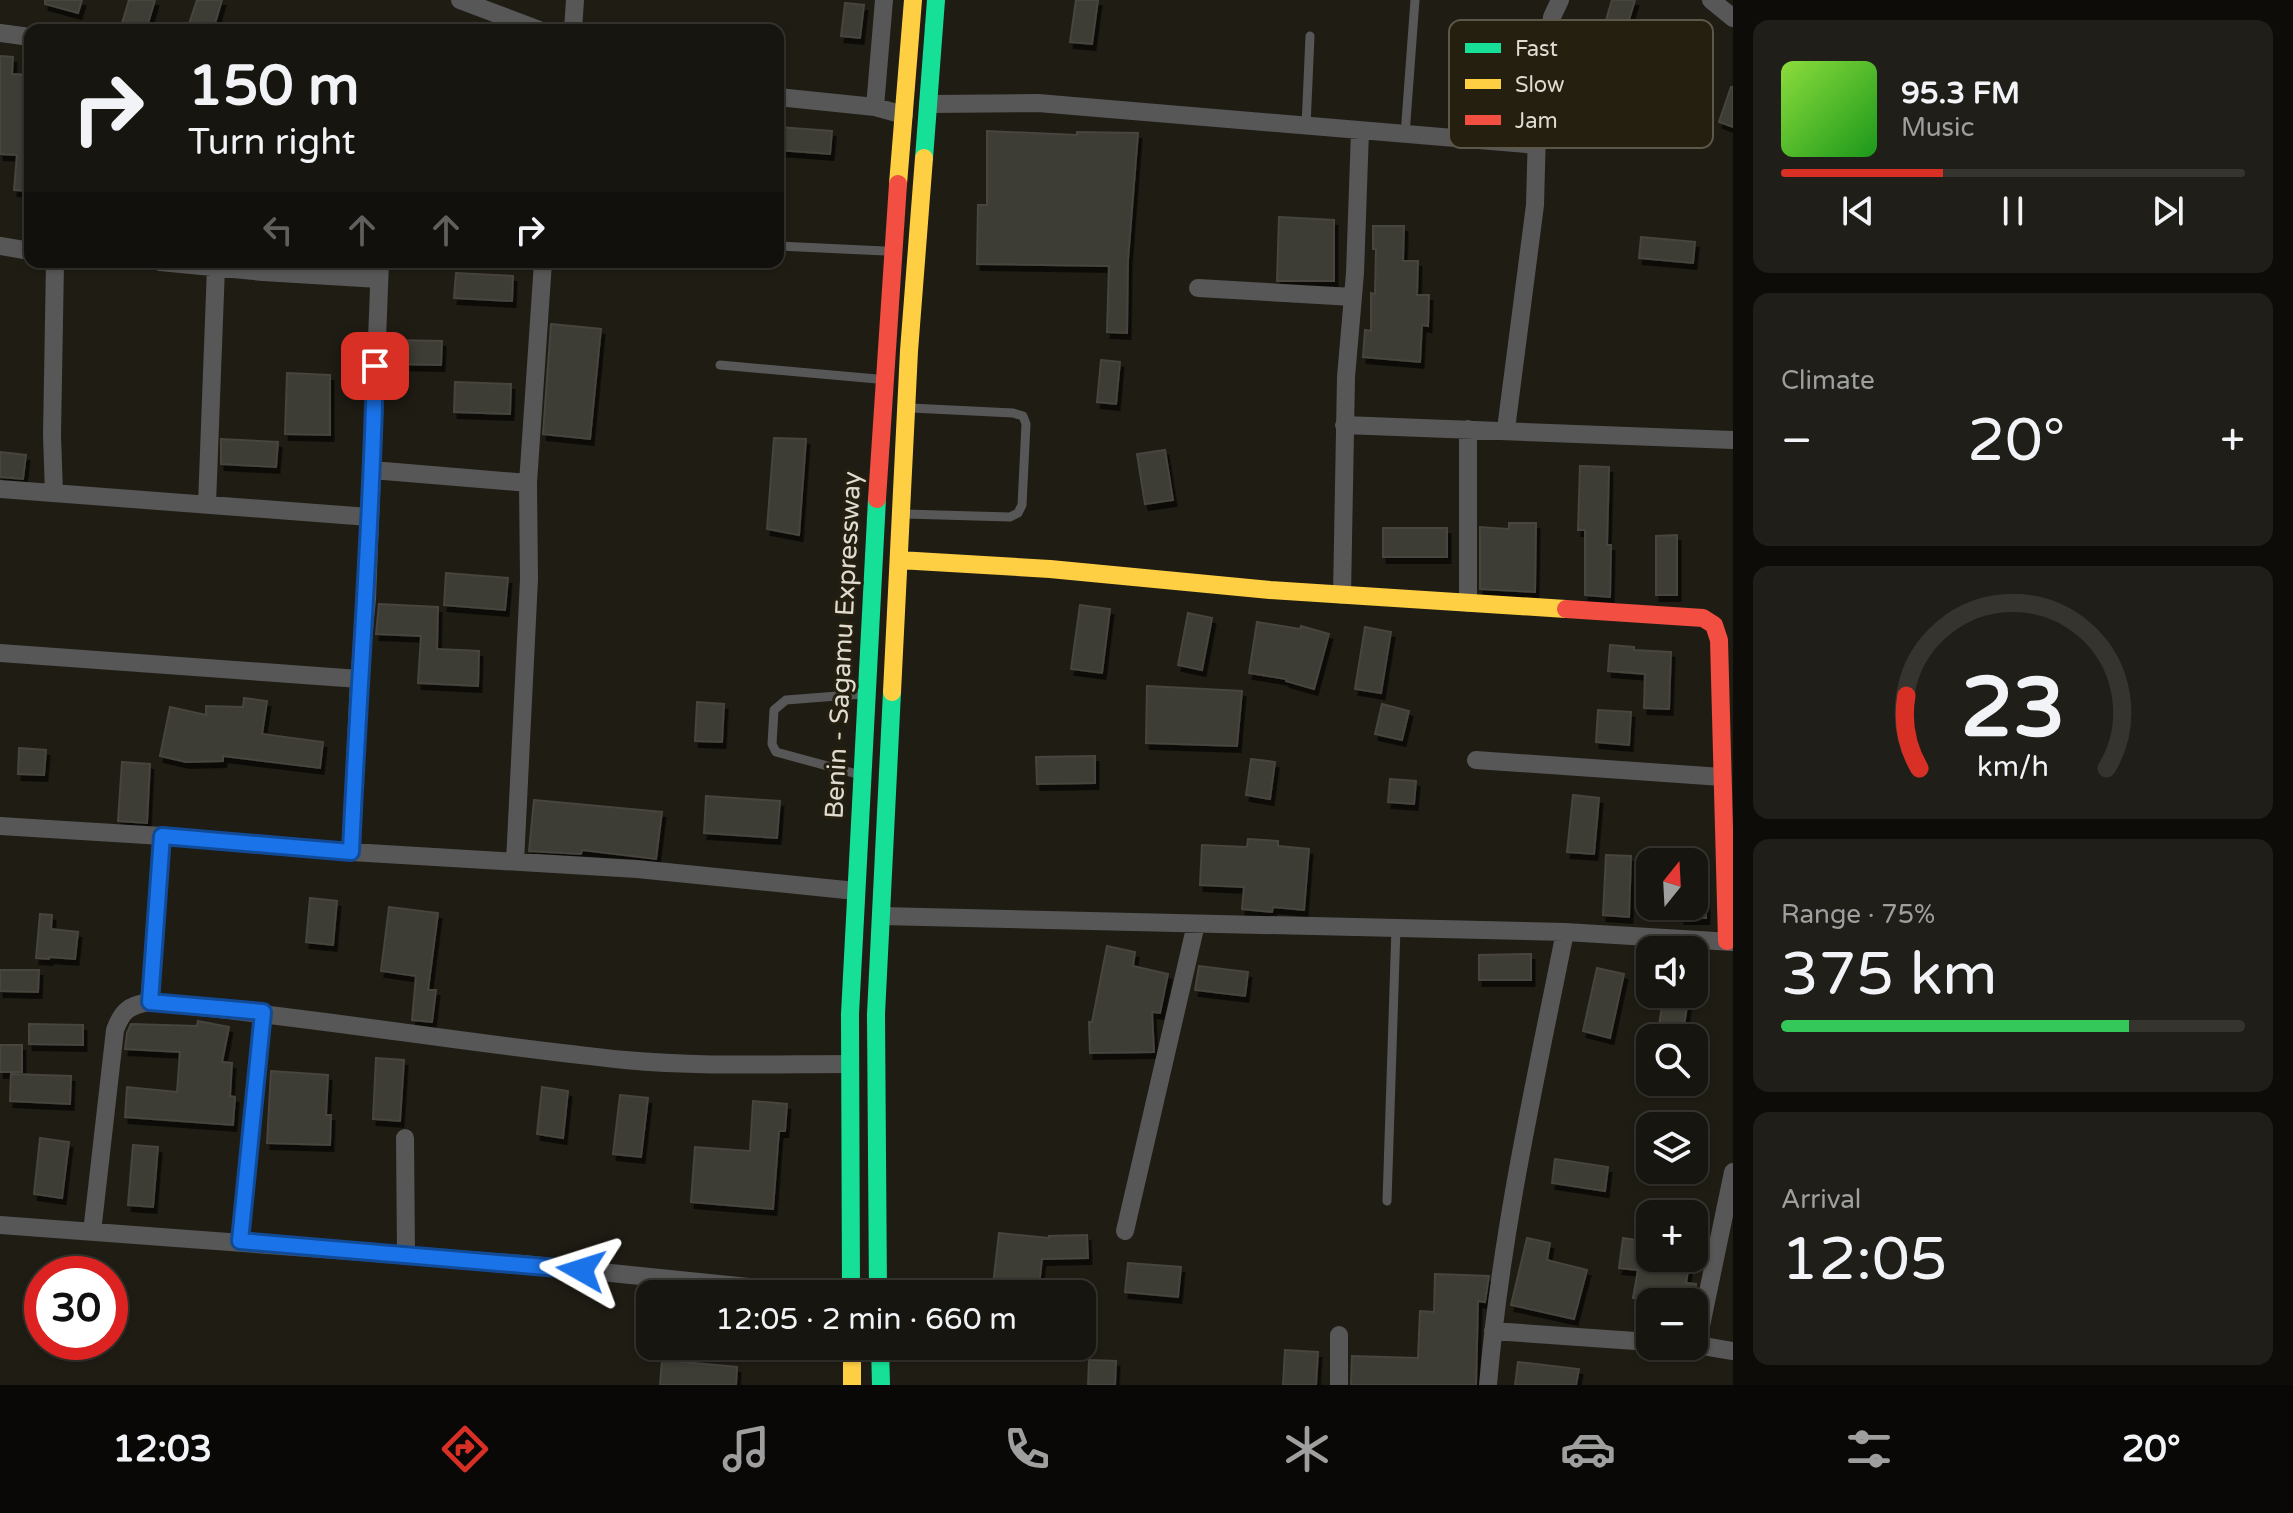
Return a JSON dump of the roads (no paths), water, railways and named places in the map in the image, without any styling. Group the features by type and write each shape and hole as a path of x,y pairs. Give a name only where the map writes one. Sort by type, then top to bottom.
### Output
{"main road":[{"name":"Benin - Sagamu Expressway","path":"851,1280 850,1064 856,891 892,251 913,0"},
{"path":"878,1280 876,1014 907,407 936,0"},
{"path":"899,560 1050,569 1342,595 1703,618 1714,625 1719,640 1730,941"},
{"path":"852,1360 852,1385"},
{"path":"880,1360 881,1385"}],"street":[{"path":"460,0 523,24"},
{"path":"573,24 575,0"},
{"path":"875,107 884,0"},
{"path":"1552,20 1560,0"},
{"path":"1711,0 1733,18"},
{"path":"0,33 24,36"},
{"path":"784,98 875,107 904,115"},
{"path":"928,104 1038,103 1449,138"},
{"path":"1342,595 1344,425 1360,131"},
{"path":"1506,429 1535,205 1537,148"},
{"path":"0,246 24,250"},
{"path":"54,493 55,268"},
{"path":"207,504 216,268"},
{"path":"271,268 380,270 367,599 359,679 351,852"},
{"path":"515,862 529,579 528,483 543,268"},
{"path":"1198,288 1353,297"},
{"path":"1344,425 1733,440"},
{"path":"1468,429 1468,603"},
{"path":"372,470 528,483"},
{"path":"0,489 369,517"},
{"path":"0,653 359,679"},
{"path":"1476,760 1722,777"},
{"path":"0,826 637,869 856,891"},
{"path":"150,1002 162,836"},
{"path":"881,916 1565,932 1730,941"},
{"path":"1125,1231 1196,924"},
{"path":"1488,1385 1493,1331 1520,1157 1565,932"},
{"path":"92,1232 115,1030 122,1013 133,1004 150,1002 263,1012 626,1060 690,1064 850,1064"},
{"path":"240,1241 263,1012"},
{"path":"405,1138 406,1254"},
{"path":"1708,1289 1733,1172"},
{"path":"0,1225 406,1254 680,1280"},
{"path":"1493,1331 1636,1341"},
{"path":"1339,1335 1339,1385"},
{"path":"1708,1347 1733,1351"}],"lane":[{"path":"1405,135 1415,0"},
{"path":"1306,126 1310,36"},
{"path":"784,246 892,251"},
{"path":"720,365 884,380"},
{"path":"901,514 1010,517 1018,513 1022,505 1026,424 1023,416 907,407"},
{"path":"862,776 776,752 772,744 773,722 774,710 786,700 866,694"},
{"path":"1387,1201 1396,928"}]}
